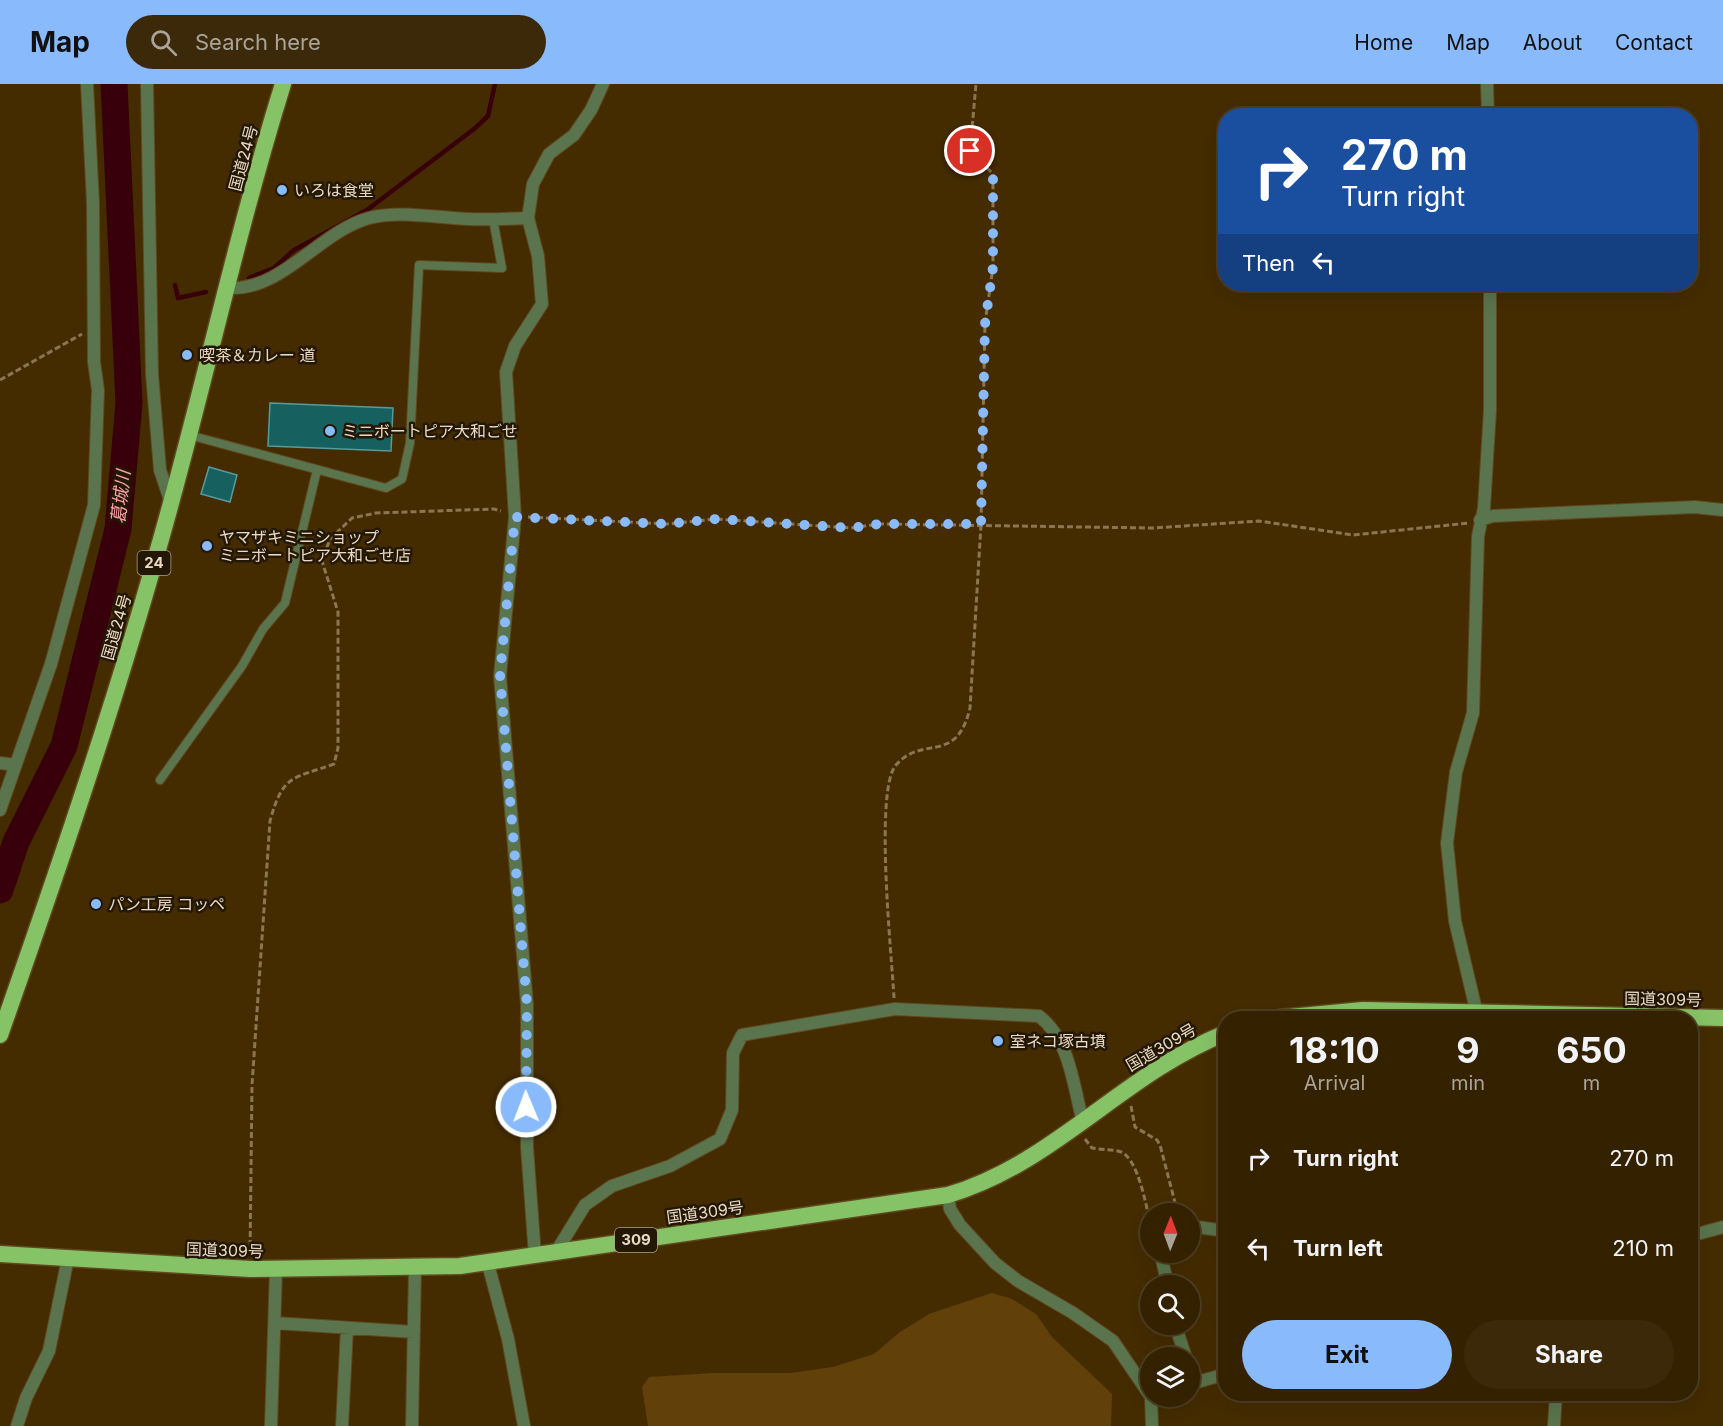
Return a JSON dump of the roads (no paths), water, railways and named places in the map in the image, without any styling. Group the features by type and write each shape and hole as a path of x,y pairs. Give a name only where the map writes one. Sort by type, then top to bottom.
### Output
{"highway":[{"name":"国道24号","path":"0,1035 98,750 171,504 283,84"},
{"name":"国道309号","path":"1353,1011 1382,1011"},
{"name":"国道309号","path":"1698,1018 1723,1018"},
{"name":"国道309号","path":"0,1254 250,1269 416,1268 488,1264 948,1195 999,1177 1031,1159 1127,1088 1179,1055 1218,1037"}],"street":[{"path":"0,810 51,664 94,506 98,390 94,362 96,327 93,203 87,84"},
{"path":"147,84 152,374 160,470 171,504"},
{"path":"535,1256 527,1147 527,1005 500,675 515,517 507,372 515,346 543,304 538,256 528,218 533,184 549,154 574,135 591,110 603,84"},
{"path":"1487,84 1488,108"},
{"path":"229,288 246,289 270,277 333,233 366,219 387,214 493,219 528,218"},
{"path":"1477,1011 1455,921 1447,843 1456,772 1473,714 1480,520 1484,508 1490,410 1490,291"},
{"path":"1480,520 1493,516 1695,507 1723,510"},
{"path":"0,762 16,765"},
{"path":"556,1252 585,1205 612,1186 670,1166 720,1139 732,1110 733,1053 742,1035 895,1009 1039,1016 1061,1039 1080,1124"},
{"path":"948,1195 951,1209 960,1225 995,1263 1018,1281 1073,1313 1113,1341 1140,1381"},
{"path":"1698,1234 1723,1227"},
{"path":"1200,1229 1218,1231"},
{"path":"17,1426 26,1398 49,1351 68,1258"},
{"path":"488,1264 510,1349 524,1426"},
{"path":"412,1426 416,1268"},
{"path":"271,1426 276,1269"},
{"path":"275,1323 414,1332"},
{"path":"342,1426 347,1328"},
{"path":"1200,1381 1218,1376"},
{"path":"1554,1426 1556,1401"},
{"path":"1151,1407 1152,1426"}],"lane":[{"path":"189,435 386,488 402,479 410,442 419,265 502,268 493,219"},
{"path":"160,780 242,666 263,629 285,603 317,470"}],"waterway":[{"name":"葛城川","path":"0,890 16,842 64,746 118,529 129,403 114,84"},
{"path":"249,278 274,268 294,250 367,210 474,129 488,116 495,84"},
{"path":"175,285 178,298 206,292"}],"place":[{"name":"いろは食堂","path":"282,190"},
{"name":"喫茶＆カレー 道","path":"187,355"},
{"name":"ミニボートピア大和ごせ","path":"330,431"},
{"name":"ヤマザキミニショップ ミニボートピア大和ごせ店","path":"207,546"},
{"name":"パン工房 コッペ","path":"96,904"},
{"name":"室ネコ塚古墳","path":"998,1041"}]}
